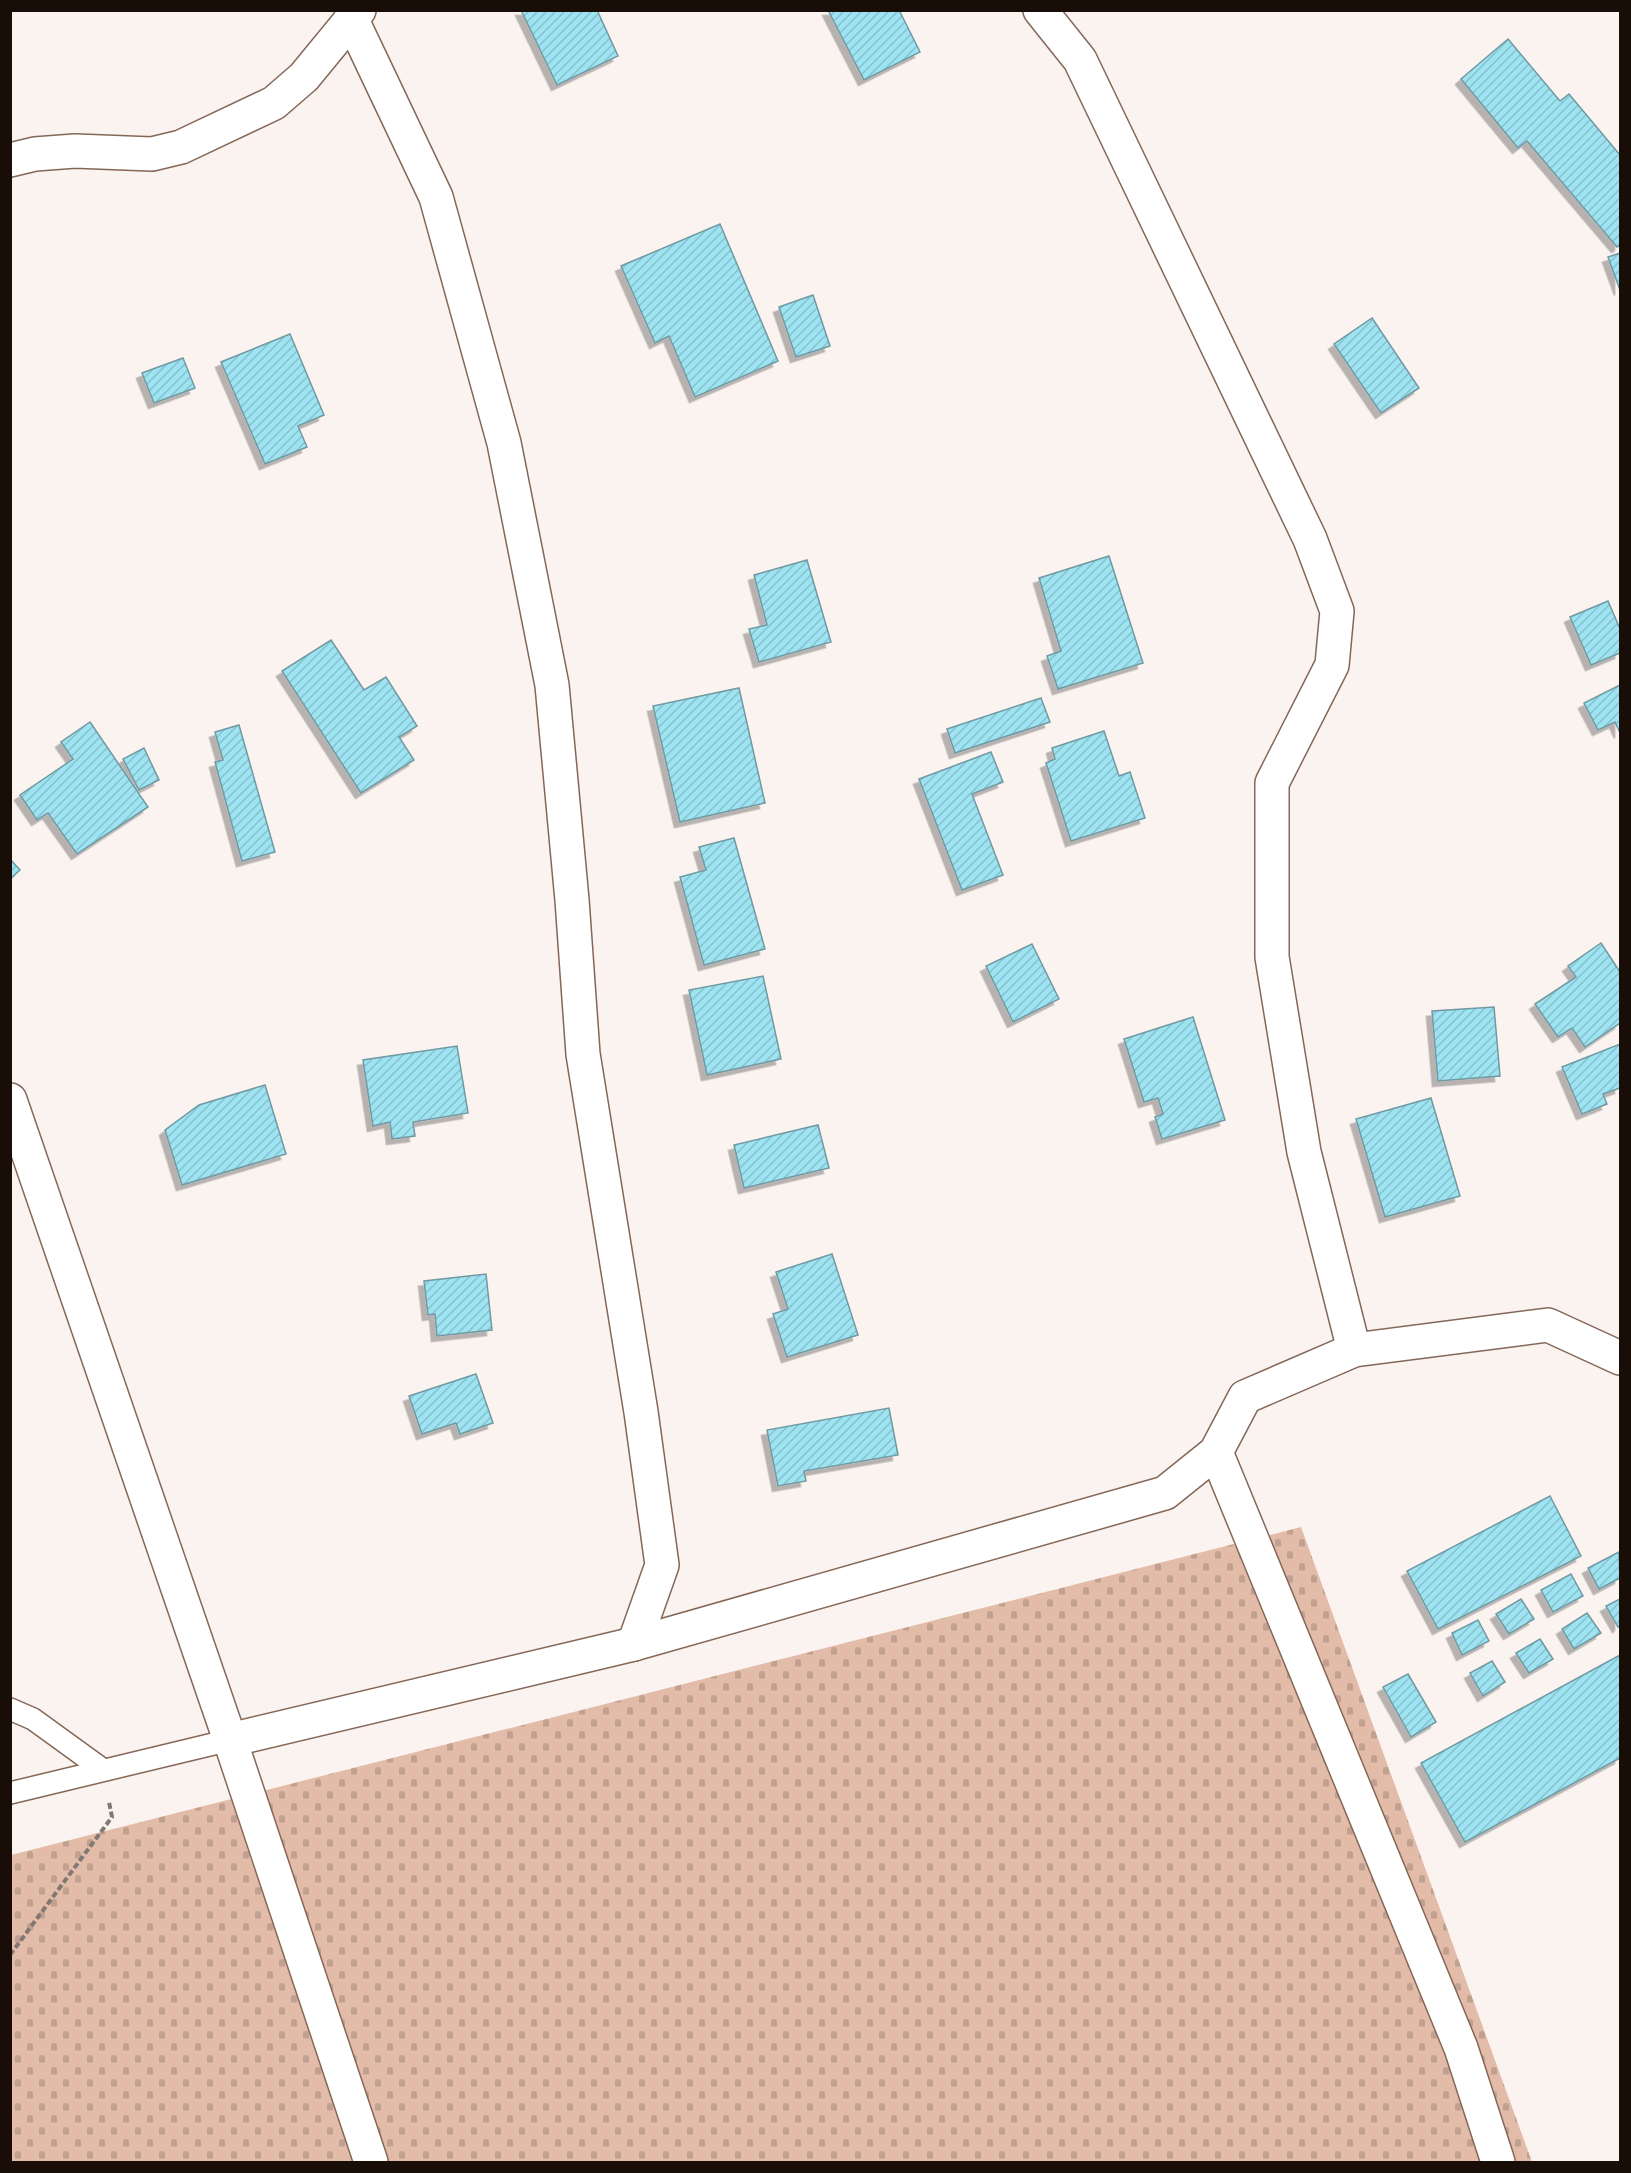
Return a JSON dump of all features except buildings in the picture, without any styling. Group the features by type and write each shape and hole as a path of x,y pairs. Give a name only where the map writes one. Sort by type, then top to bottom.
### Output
{"street":[{"path":"1040,10 1080,60 1310,539 1337,611 1332,665 1272,783 1272,957 1304,1152 1354,1350"},
{"path":"10,160 35,154 75,151 152,154 182,147 274,103 304,77 355,14 436,197 504,443 552,685 572,900 583,1054 641,1412 662,1565 634,1644"},
{"path":"10,1100 230,1740 371,2163"},
{"path":"230,1740 634,1644 1165,1493 1216,1452 1245,1397 1354,1350 1548,1325 1620,1358"},
{"path":"1216,1452 1461,2048 1498,2163"}],"lane":[{"path":"10,1709 33,1719 102,1769"},
{"path":"10,1793 230,1740"}],"path":[{"path":"10,1955 112,1817 102,1769"}],"green space":[{"path":"1301,1527 1532,2162 11,2162 11,1855"}]}
